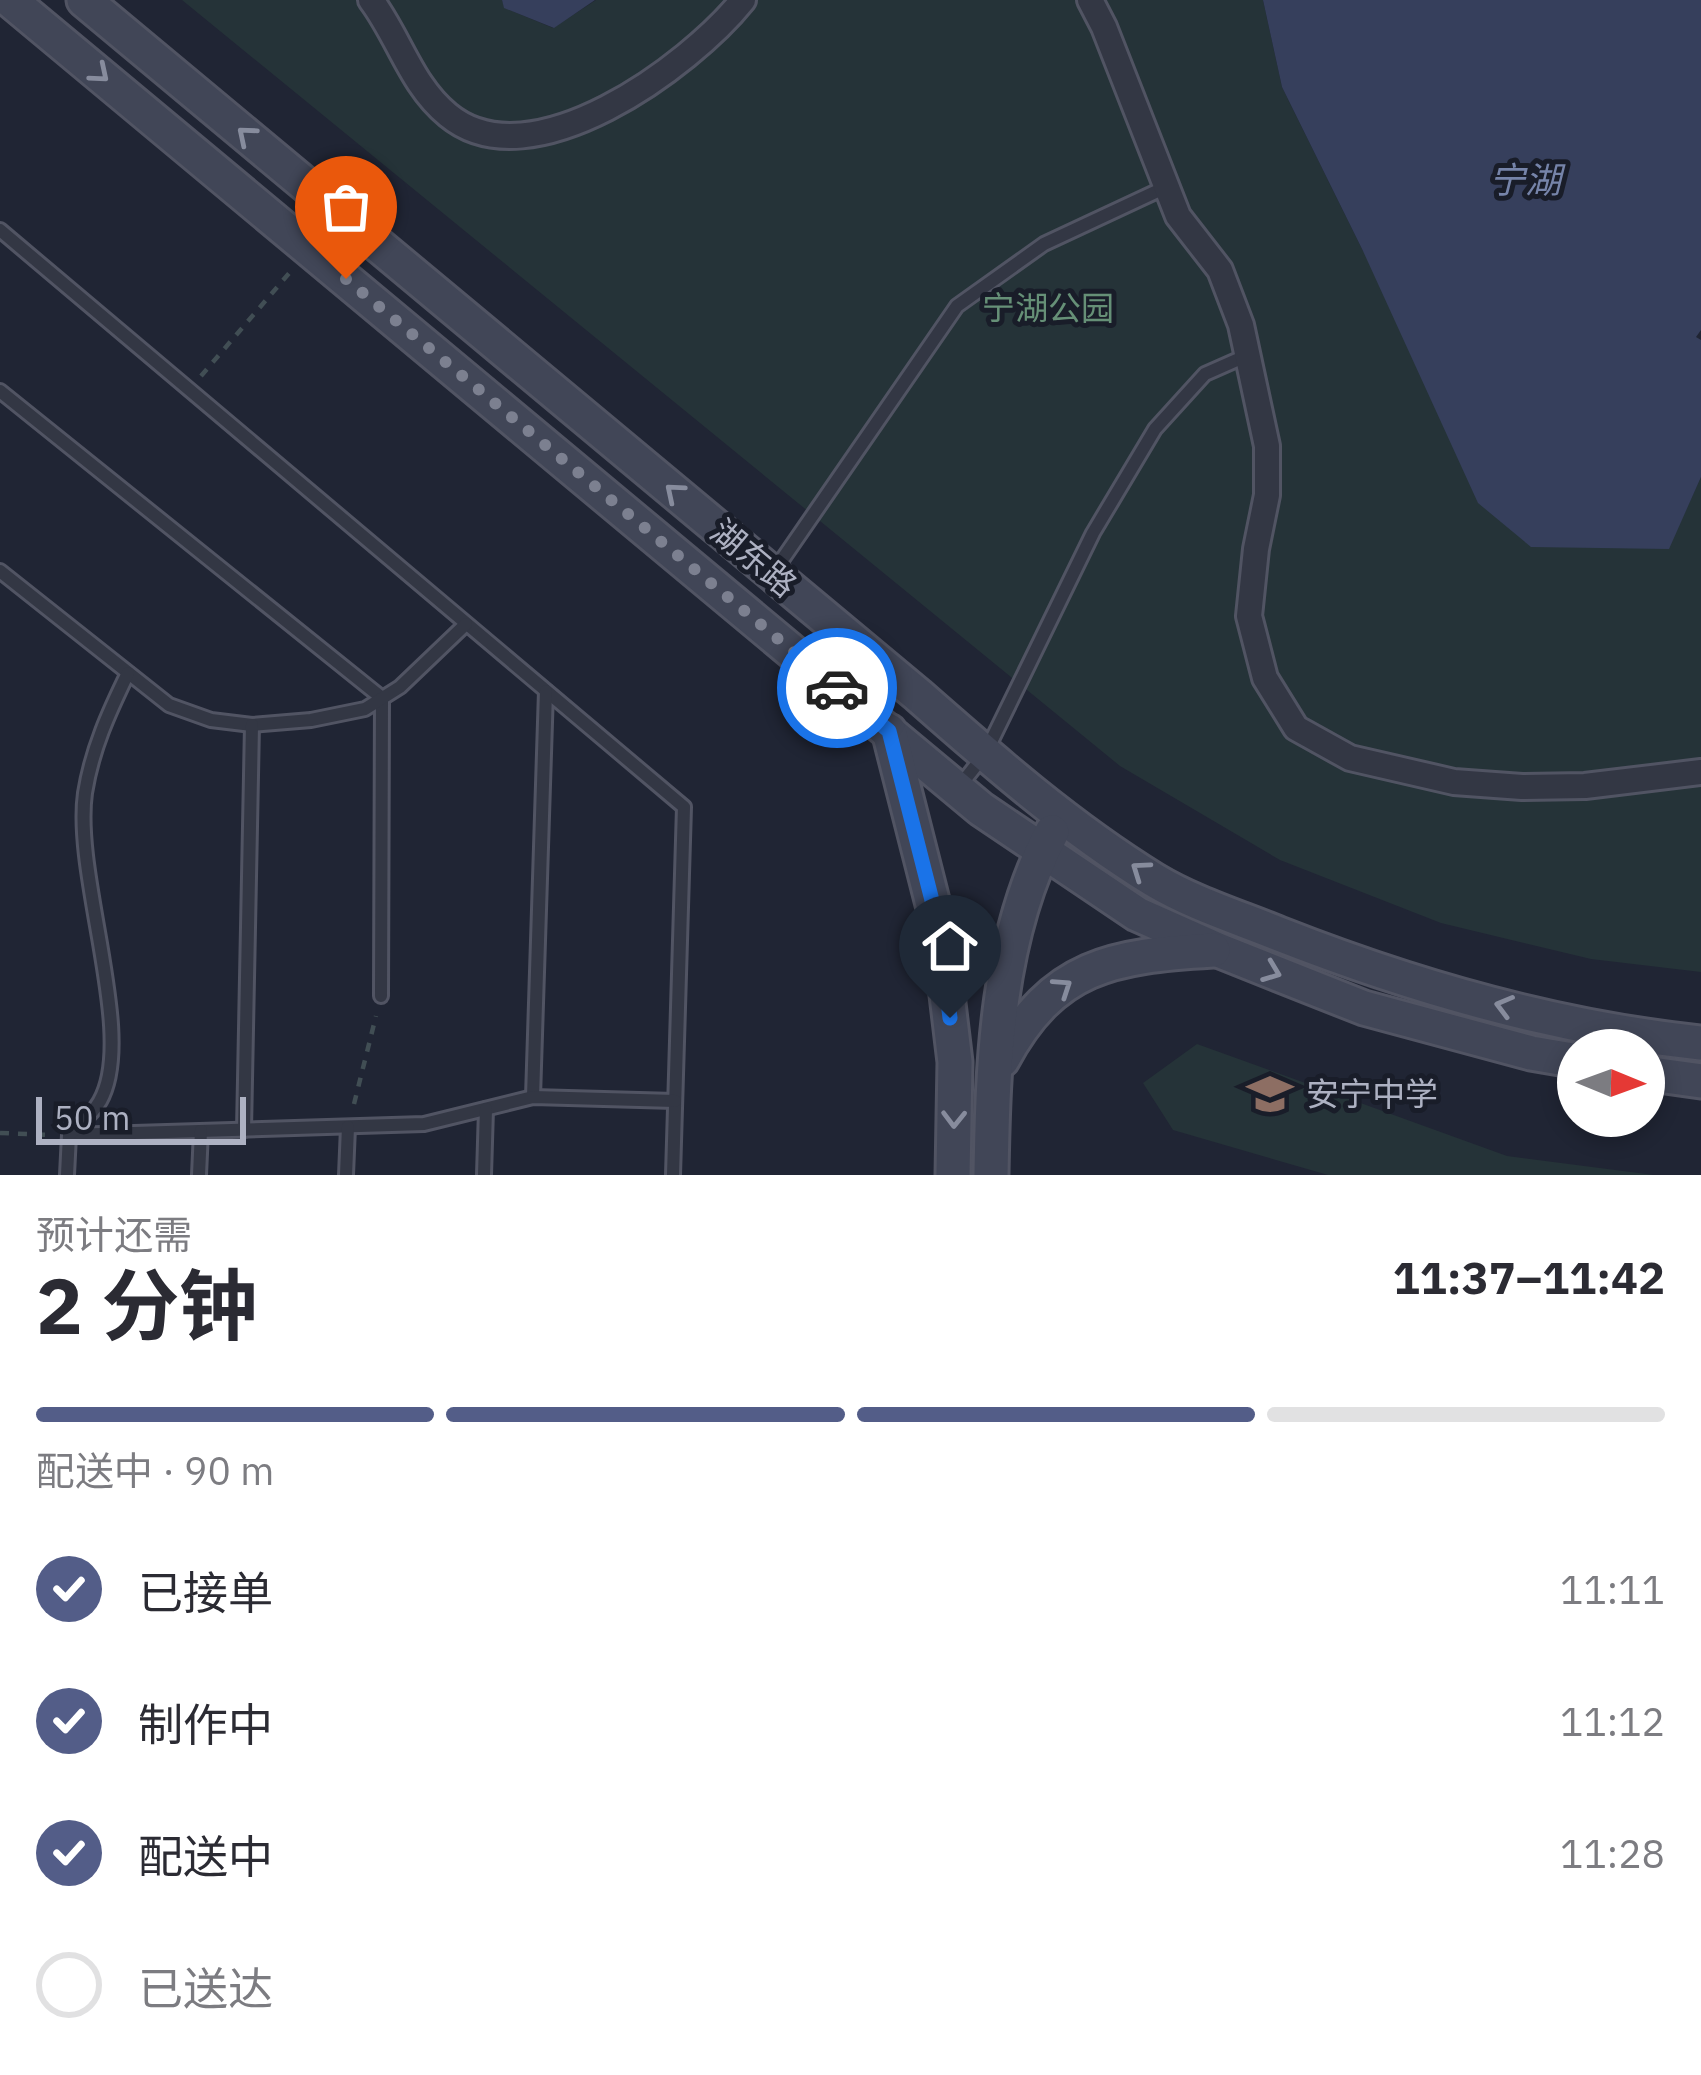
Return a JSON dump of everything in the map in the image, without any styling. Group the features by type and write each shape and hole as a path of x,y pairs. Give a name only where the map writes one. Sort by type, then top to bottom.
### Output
{"main road":[{"name":"湖东路","path":"10,0 981,809 1137,914 1217,950 1364,1008 1557,1057"},
{"name":"湖东路","path":"84,0 1007,776 1156,881 1376,972 1539,1016 1701,1043"},
{"path":"889,731 939,928 955,1062 953,1175"},
{"path":"991,1175 992,1077 1011,943 1042,850 1061,814"},
{"path":"992,1077 1023,1021 1057,988 1094,968 1144,954 1217,950"},
{"path":"1665,1076 1701,1082"}],"street":[{"path":"371,0 390,25 414,77 448,116 484,136 527,137 580,119 650,82 688,57 743,0"},
{"path":"1090,0 1178,216 1220,270 1248,355 1267,446 1267,495 1249,616 1265,678 1296,728 1350,758 1454,782 1585,786 1701,772"}],"lane":[{"path":"772,574 957,306 1044,244 1166,187"},
{"path":"0,230 684,807 673,1175"},
{"path":"958,788 986,754 1093,533 1155,429 1205,374 1248,355"},
{"path":"2,395 382,698"},
{"path":"0,571 169,705 211,720 252,725 365,709 400,687 466,624"},
{"path":"68,1175 69,1135 100,1100 112,1052 85,869 85,795 100,729 128,673"},
{"path":"533,1097 546,691"},
{"path":"380,996 382,698"},
{"path":"244,1130 252,725"},
{"path":"69,1135 424,1124 533,1097 675,1101"},
{"path":"484,1175 486,1109"},
{"path":"346,1175 348,1127"},
{"path":"199,1175 200,1131"}],"path":[{"path":"189,390 310,249"},
{"path":"348,1127 380,996"},
{"path":"0,1133 69,1135"}],"green space":[{"name":"宁湖公园","path":"182,0 502,0 505,8 553,28 596,0 1263,0 1282,87 1363,251 1668,549 1701,477 1701,972 1591,959 1441,923 1280,860 1120,766"},
{"path":"1197,1044 1507,1156 1654,1175 1328,1175 1173,1130 1143,1083"}],"water":[{"path":"502,0 595,0 554,28 504,8"},
{"name":"宁湖","path":"1263,0 1701,0 1701,330 1696,337 1701,340 1701,477 1669,549 1531,547 1478,503 1282,87"}],"way so far":[{"path":"346,279 837,688"}],"place":[{"name":"安宁中学","path":"1270,1094"}],"route":[{"path":"837,688 889,731 939,928 950,1018"}]}
